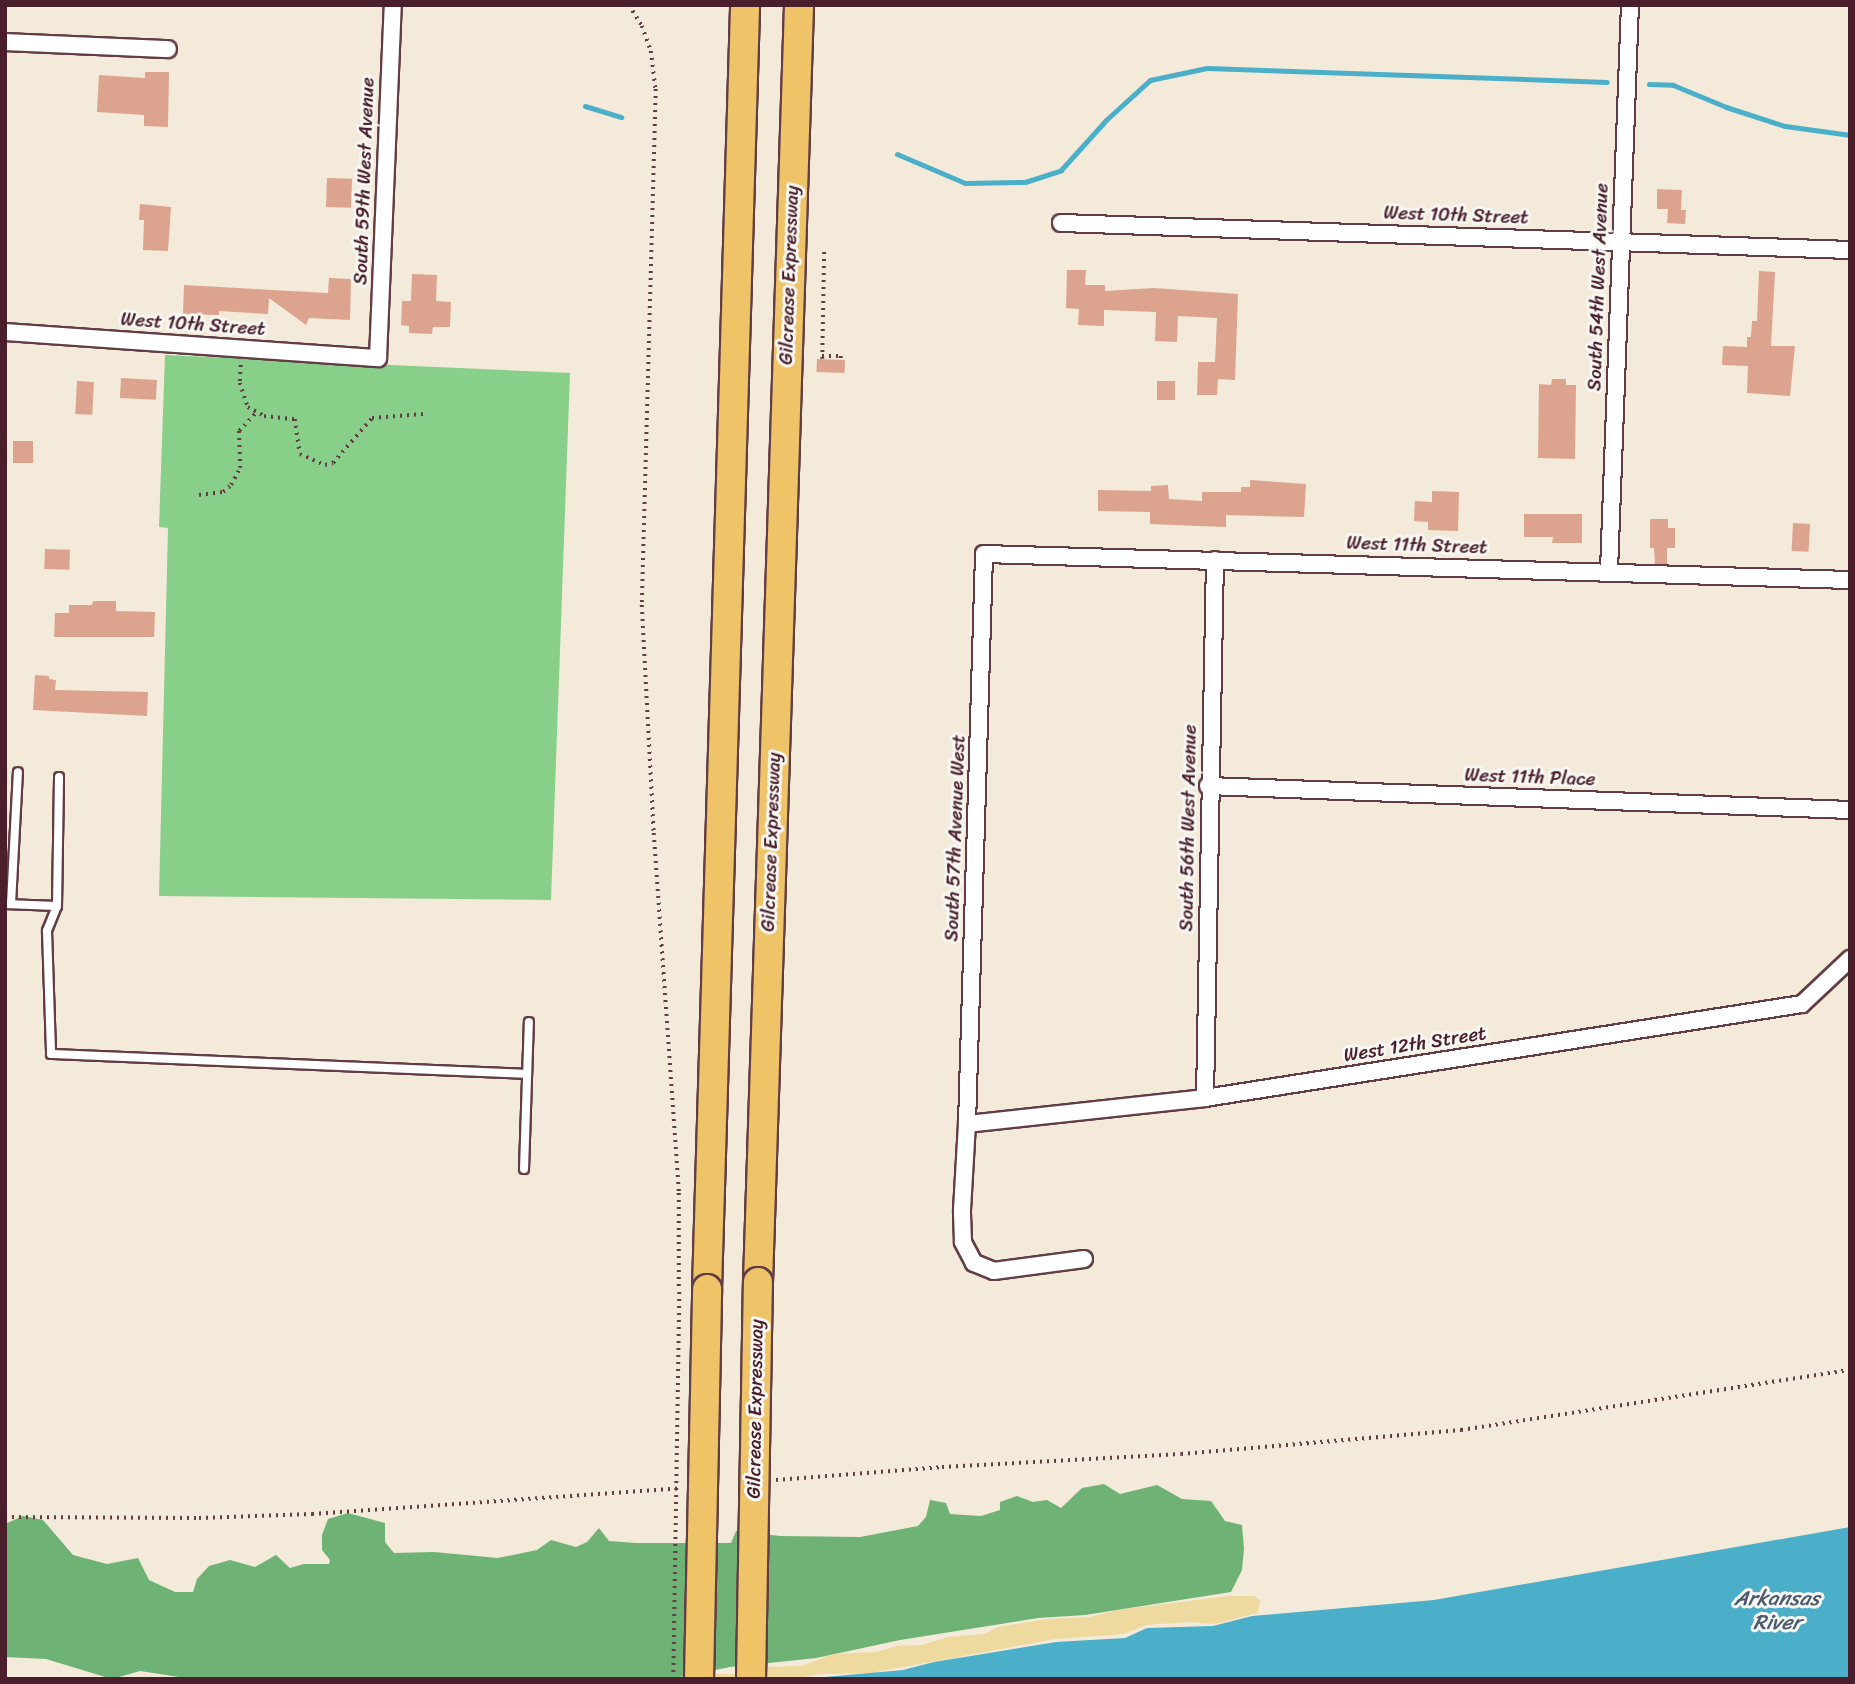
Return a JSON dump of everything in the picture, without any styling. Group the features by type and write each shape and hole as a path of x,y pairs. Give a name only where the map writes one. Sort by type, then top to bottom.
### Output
{"highway":[{"path":"699,1679 693,1290 745,5"},
{"name":"Gilcrease Expressway","path":"751,1679 758,1282 799,5"}],"street":[{"name":"South 59th West Avenue","path":"378,358 393,5"},
{"name":"South 54th West Avenue","path":"1609,571 1630,5"},
{"path":"5,42 168,49"},
{"name":"West 10th Street","path":"1060,223 1850,250"},
{"name":"West 10th Street","path":"5,332 378,358"},
{"name":"West 11th Street","path":"984,554 1850,580"},
{"name":"South 57th Avenue West","path":"984,554 963,1242 974,1263 994,1271 1084,1259"},
{"name":"South 56th West Avenue","path":"1205,1098 1215,560"},
{"name":"West 11th Place","path":"1209,786 1850,810"},
{"name":"West 12th Street","path":"967,1124 1205,1098 1802,1004 1850,959"}],"lane":[{"path":"18,772 8,904 57,906"},
{"path":"59,777 57,906 47,930 51,1055 526,1074"},
{"path":"524,1169 529,1022"}],"path":[{"path":"629,5 642,26 651,51 656,89 642,605 654,833 680,1193 693,1290 673,1679"},
{"path":"824,248 822,357 841,356 841,359"},
{"path":"242,349 241,391 248,407 256,413 295,419 300,454 325,465 333,463 372,418 423,414"},
{"path":"199,495 223,492 231,485 240,468 239,431 256,413"},
{"path":"769,1481 942,1466 1181,1454 1461,1430 1850,1370"},
{"path":"5,1517 199,1518 312,1514 691,1487"}],"green space":[{"path":"165,355 570,373 551,900 159,896 168,528 159,527"},
{"path":"1104,1484 1120,1494 1157,1485 1182,1499 1211,1501 1225,1521 1242,1525 1242,1570 1231,1592 1085,1615 1038,1618 900,1640 816,1658 730,1667 670,1679 192,1679 140,1671 112,1679 46,1659 5,1657 5,1524 23,1516 43,1520 73,1555 107,1564 138,1558 149,1580 175,1592 193,1592 197,1579 209,1566 230,1560 255,1567 276,1555 290,1568 304,1564 329,1564 330,1560 322,1550 322,1535 328,1519 348,1513 385,1523 385,1542 394,1553 434,1552 498,1558 537,1550 551,1540 576,1547 587,1542 599,1528 609,1541 636,1543 731,1543 736,1531 780,1536 860,1537 918,1526 926,1517 930,1500 946,1503 950,1514 981,1516 1000,1510 1000,1502 1017,1496 1033,1502 1047,1500 1061,1508 1082,1488"}],"sand":[{"path":"1228,1596 1254,1596 1260,1600 1258,1613 1215,1624 1189,1622 1146,1625 1123,1634 1056,1639 870,1673 821,1674 791,1679 694,1679 711,1674 738,1674 762,1667 802,1666 833,1654 877,1652 896,1646 922,1645 948,1637 984,1634 998,1627 1047,1619 1090,1617 1118,1610"}],"water":[{"name":"Arkansas River","path":"1850,1527 1850,1679 803,1679 903,1670 934,1662 1056,1642 1125,1638 1147,1628 1213,1626 1252,1616 1434,1600"}],"building":[{"path":"145,72 169,72 168,127 144,126 144,115 97,112 99,75 145,78"},
{"path":"327,178 352,179 351,208 326,207"},
{"path":"1657,189 1682,190 1681,210 1686,210 1685,224 1667,223 1668,209 1657,209"},
{"path":"140,204 171,207 168,251 143,250 144,220 139,220"},
{"path":"1067,270 1086,270 1085,285 1105,285 1105,291 1154,288 1238,294 1235,380 1218,379 1217,395 1197,395 1198,362 1215,362 1217,318 1178,316 1177,342 1155,341 1156,312 1104,310 1104,326 1078,325 1079,309 1066,308"},
{"path":"1759,271 1775,272 1771,346 1795,346 1790,396 1747,393 1748,366 1722,365 1723,346 1747,347 1747,337 1751,337 1752,321 1757,321"},
{"path":"412,274 437,275 436,301 451,302 450,327 433,327 432,334 409,333 409,326 401,325 402,301 411,301"},
{"path":"329,278 351,279 350,320 309,318 306,325 269,298 268,314 219,311 219,315 183,314 184,285 328,293"},
{"path":"817,359 845,360 845,373 817,372"},
{"path":"121,378 157,380 156,400 120,398"},
{"path":"1552,379 1566,379 1566,385 1576,385 1575,459 1538,458 1539,384 1551,385"},
{"path":"77,381 94,382 92,415 75,414"},
{"path":"1157,381 1175,381 1175,400 1157,400"},
{"path":"13,441 33,441 33,463 13,463"},
{"path":"1250,480 1306,484 1304,517 1226,515 1226,527 1150,524 1150,512 1098,511 1098,490 1151,491 1151,486 1168,485 1169,499 1202,501 1202,492 1241,492 1241,487 1250,487"},
{"path":"1432,491 1459,492 1458,531 1428,530 1428,522 1414,521 1415,501 1432,502"},
{"path":"1524,514 1582,514 1582,543 1552,543 1553,537 1524,537"},
{"path":"1650,519 1668,519 1668,528 1675,528 1675,548 1667,548 1667,564 1655,564 1654,548 1650,548"},
{"path":"1793,523 1810,524 1809,552 1792,551"},
{"path":"45,549 70,550 69,570 44,569"},
{"path":"93,601 116,601 116,611 155,612 154,637 54,637 55,613 69,613 69,605 92,605"},
{"path":"35,675 49,676 49,679 56,680 55,690 148,692 147,716 33,710"}],"waterway":[{"path":"897,154 965,183 1025,182 1061,170 1106,120 1150,80 1207,68 1607,82"},
{"path":"1649,84 1673,85 1726,107 1785,126 1850,135"},
{"path":"585,106 621,117"}]}
